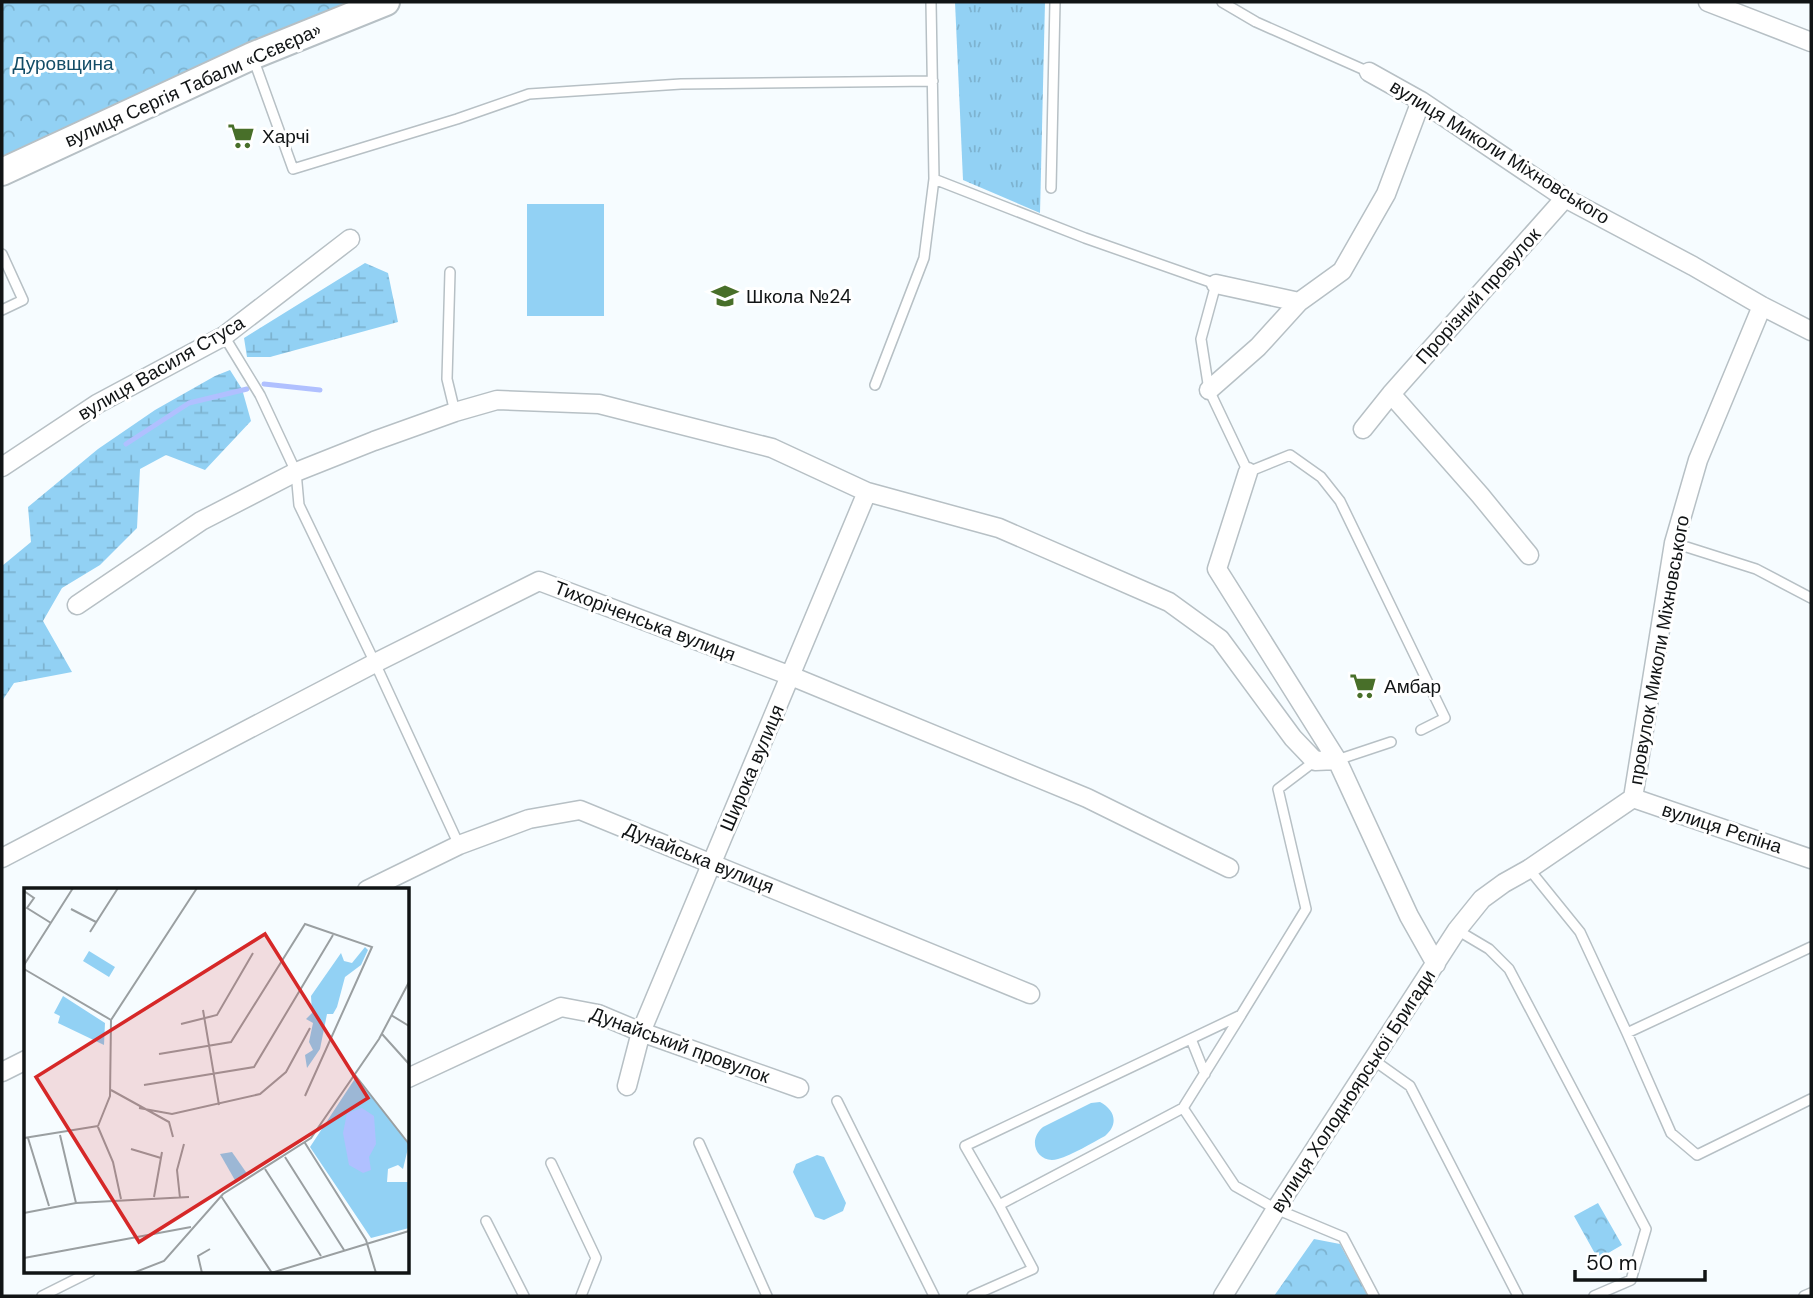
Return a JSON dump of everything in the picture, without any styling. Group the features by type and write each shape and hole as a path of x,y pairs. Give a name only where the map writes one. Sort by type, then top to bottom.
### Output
{"main road":[{"name":"вулиця Сергія Табали «Сєвєра»","path":"2,172 252,56 386,2"}],"street":[{"path":"1708,2 1811,42"},
{"name":"вулиця Миколи Міхновського","path":"1369,72 1421,101 1565,198 1811,331"},
{"path":"1209,390 1258,347 1298,302 1342,271 1386,194 1421,101"},
{"name":"Прорізний провулок","path":"1363,429 1565,198"},
{"name":"вулиця Василя Стуса","path":"2,467 97,404 224,336 350,239"},
{"path":"1216,284 1298,302"},
{"name":"провулок Миколи Міхновського","path":"1633,798 1674,544 1698,460 1762,306"},
{"path":"1391,394 1529,555"},
{"path":"78,605 201,521 296,472 455,412 497,400 599,404 772,448 867,492 999,528 1169,602 1220,639 1293,738 1315,761 1337,760"},
{"name":"вулиця Холодноярської Бригади","path":"1223,1296 1372,1059 1436,964 1409,916 1337,760 1217,569 1248,472"},
{"name":"Широка вулиця","path":"627,1086 641,1032 867,492"},
{"name":"Тихоріченська вулиця","path":"2,858 375,663 539,581 791,676 1087,798 1229,868"},
{"path":"1436,964 1457,930 1482,899 1633,798"},
{"name":"вулиця Рєпіна","path":"1633,798 1811,859"},
{"name":"Дунайська вулиця","path":"371,888 458,845 529,819 580,810 1030,995"},
{"name":"Дунайський провулок","path":"410,1077 561,1007 598,1014 799,1088"},
{"path":"2,1072 24,1061"}],"lane":[{"path":"875,385 924,258 934,179 931,2"},
{"path":"1051,188 1055,2"},
{"name":"вулиця Миколи Міхновського","path":"1222,2 1256,22 1369,72"},
{"path":"252,56 293,169 529,94 681,84 933,81"},
{"path":"934,179 1085,238 1216,284 1201,339 1209,390 1248,472 1290,455 1321,477 1340,501 1444,718 1421,730"},
{"path":"2,254 23,300 2,310"},
{"path":"450,272 447,379 455,412"},
{"path":"224,336 260,395 296,472 299,505 458,845"},
{"path":"1674,544 1756,569 1811,598"},
{"path":"1337,760 1391,742"},
{"path":"999,1205 1183,1108 1306,909 1278,789 1315,761"},
{"path":"1529,869 1580,932 1671,1133 1697,1155 1811,1099"},
{"path":"1457,930 1489,949 1509,969 1646,1229 1631,1280 1594,1296"},
{"path":"1627,1032 1811,947"},
{"path":"972,1296 1033,1269 965,1146 1241,1015"},
{"path":"1191,1039 1205,1074"},
{"path":"1372,1059 1410,1086 1518,1296"},
{"path":"837,1101 934,1296"},
{"path":"1183,1108 1235,1186 1276,1209 1343,1237 1374,1296"},
{"path":"699,1143 767,1296"},
{"path":"551,1163 596,1258 581,1296"},
{"path":"486,1221 524,1296"},
{"path":"43,1296 86,1274"},
{"path":"67,1285 72,1296"},
{"path":"1804,1296 1811,1293"}],"green space":[{"name":"Дуровщина","path":"2,2 348,2 266,35 2,158"},
{"path":"955,2 1045,2 1040,213 963,180"},
{"path":"527,204 604,204 604,316 527,316"},
{"path":"365,263 388,273 398,322 270,357 247,357 244,338"},
{"path":"230,370 242,389 251,421 205,470 166,455 140,469 137,528 100,565 62,588 43,621 72,672 14,683 2,701 2,566 31,542 28,507 98,449 155,410"},
{"path":"1100,1102 1112,1113 1114,1122 1105,1136 1058,1159 1051,1160 1040,1155 1035,1139 1043,1127 1091,1103"},
{"path":"817,1155 824,1157 846,1203 843,1211 824,1220 815,1217 793,1172 796,1164"},
{"path":"1598,1203 1622,1245 1598,1259 1574,1216"},
{"path":"1314,1239 1340,1244 1368,1296 1274,1296"}],"waterway":[{"path":"264,384 320,390"},
{"path":"126,444 189,403 247,389"}],"place":[{"name":"Харчі","path":"241,136"},
{"name":"Школа №24","path":"725,296"},
{"name":"Амбар","path":"1363,686"}]}
